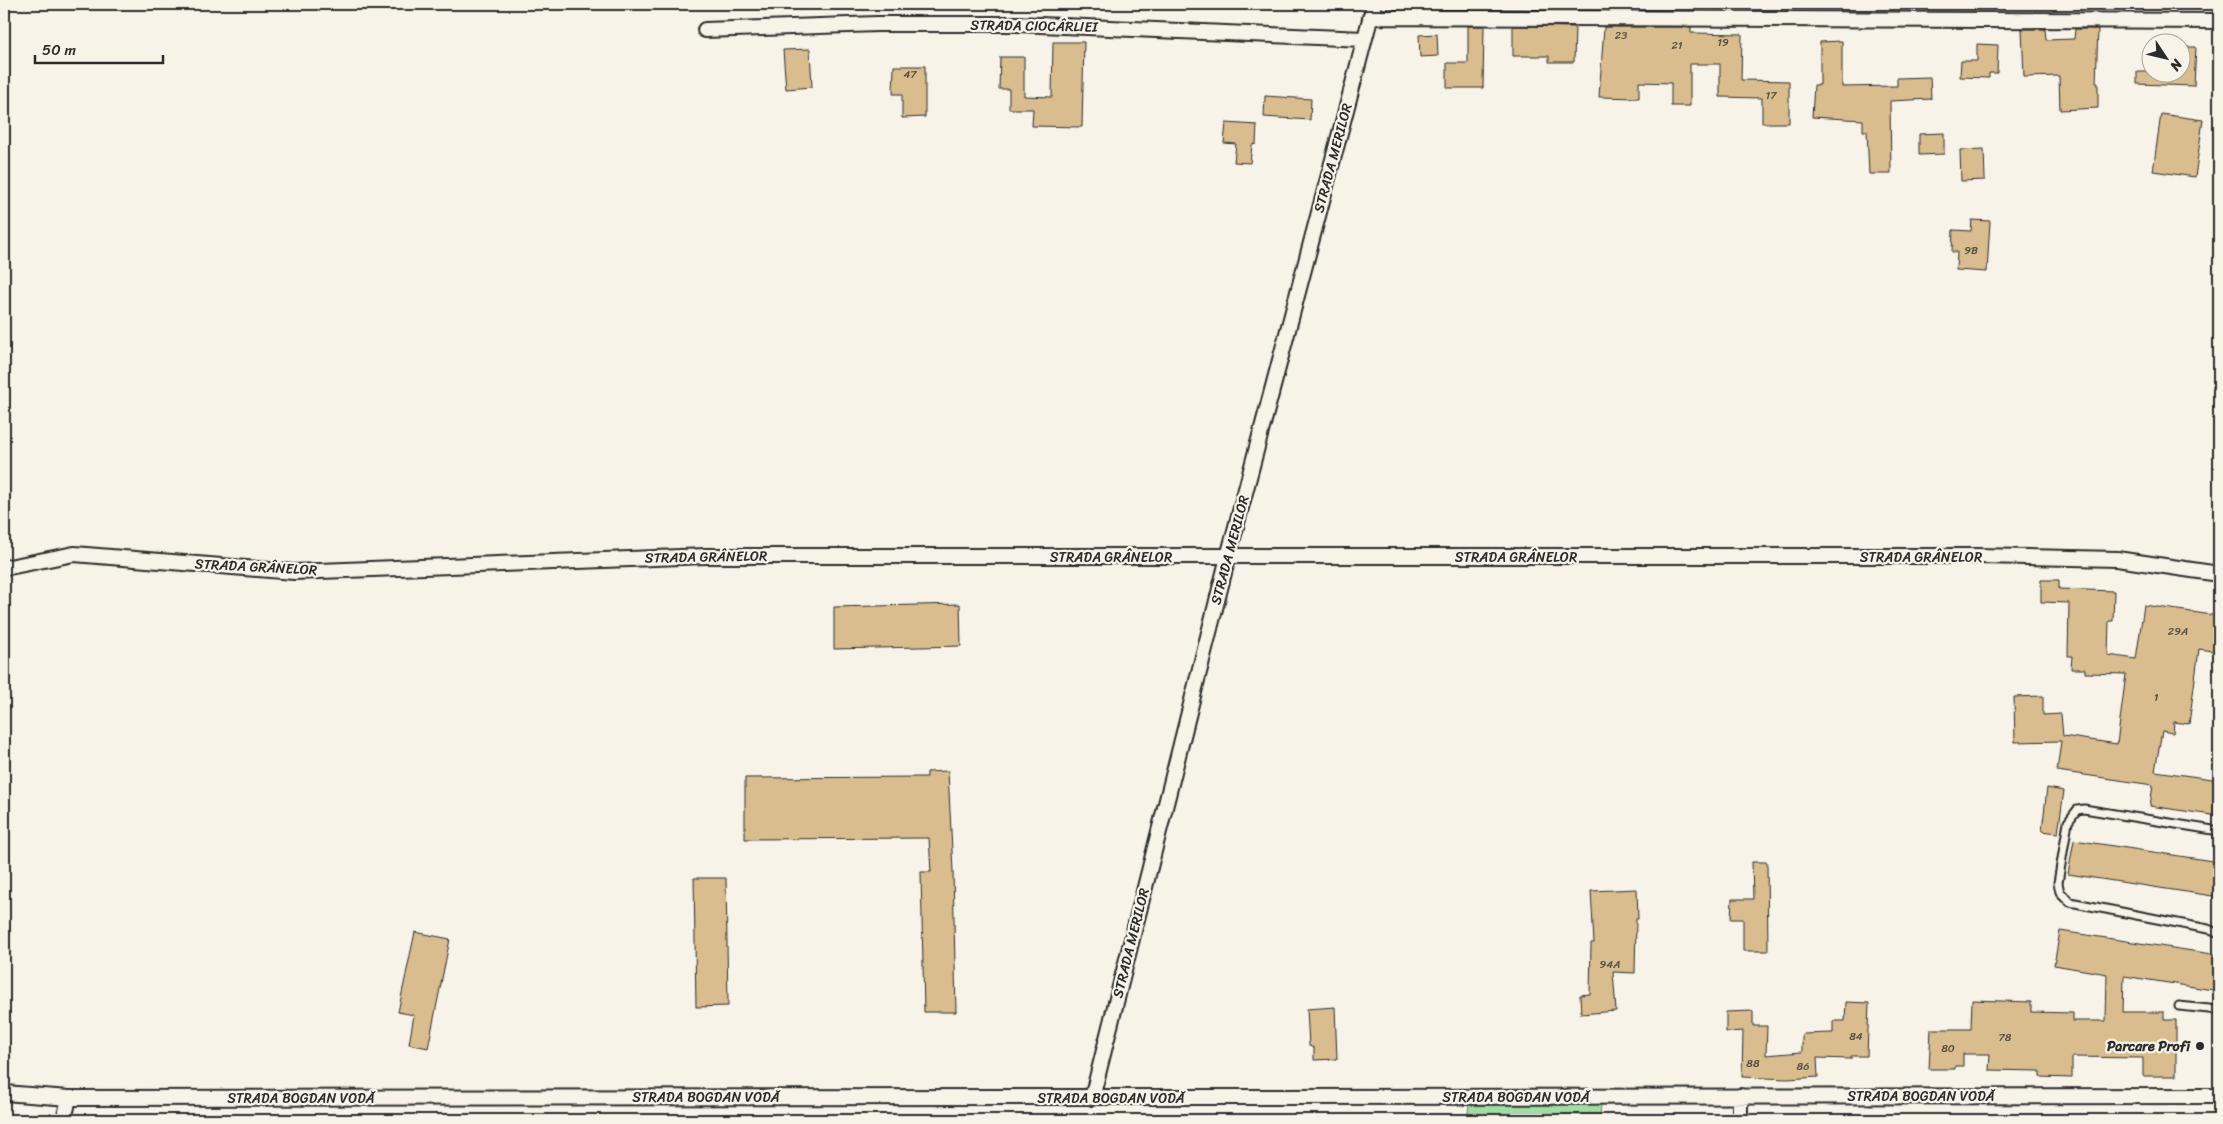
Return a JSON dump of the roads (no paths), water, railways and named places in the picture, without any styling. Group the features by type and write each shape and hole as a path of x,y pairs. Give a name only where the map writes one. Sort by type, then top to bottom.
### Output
{"street":[{"path":"1372,10 2219,21"},
{"name":"STRADA MERILOR","path":"1092,1098 1228,557 1372,10"},
{"name":"STRADA CIOCÂRLIEI","path":"705,30 877,24 1017,24 1364,39"},
{"name":"STRADA GRÂNELOR","path":"4,568 74,554 294,572 706,556 1976,556 2117,559 2219,574"},
{"name":"STRADA BOGDAN VODĂ","path":"4,1093 69,1098 2219,1096"},
{"path":"1740,1096 1740,1120"},
{"path":"64,1120 69,1098"}],"lane":[{"path":"2219,831 2084,809 2077,810 2068,822 2058,883 2060,892 2070,902 2208,929 2219,934"},
{"path":"2179,1006 2219,1010"}],"place":[{"name":"Parcare Profi","path":"2200,1046"}]}
